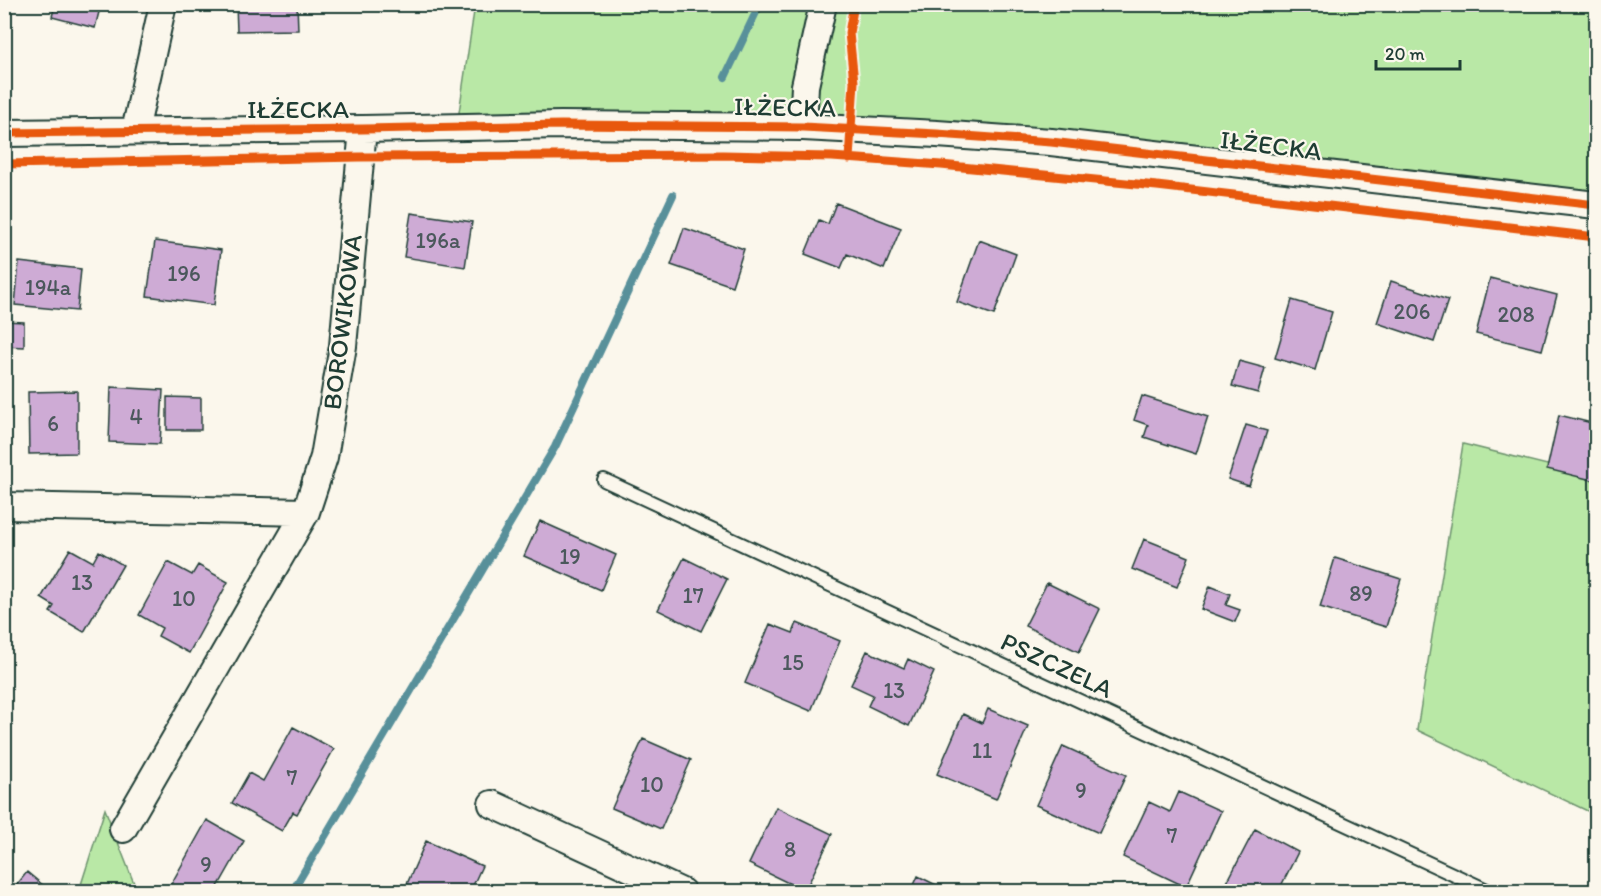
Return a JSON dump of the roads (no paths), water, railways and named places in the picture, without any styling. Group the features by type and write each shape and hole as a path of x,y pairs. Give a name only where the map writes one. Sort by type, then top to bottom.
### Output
{"street":[{"path":"135,131 163,4"},
{"path":"803,127 805,86 823,4"},
{"name":"IŁŻECKA","path":"4,133 561,125 803,127 1051,142 1596,205"},
{"name":"BOROWIKOWA","path":"123,829 306,512 324,457 343,346 363,129"},
{"path":"4,506 306,512"},
{"path":"492,804 682,891"}],"lane":[{"name":"PSZCZELA","path":"604,480 1491,891"}],"waterway":[{"path":"725,77 760,4"},
{"path":"292,892 555,447 673,195"}]}
